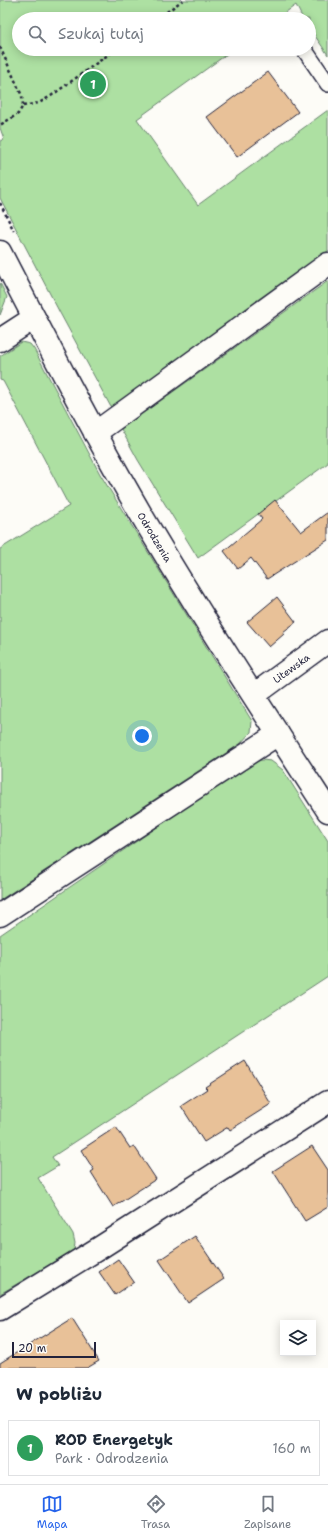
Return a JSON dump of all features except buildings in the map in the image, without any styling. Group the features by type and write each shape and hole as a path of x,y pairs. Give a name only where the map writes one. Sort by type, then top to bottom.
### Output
{"street":[{"name":"Odrodzenia","path":"0,252 95,433 176,574 328,812"},
{"path":"95,433 328,264"},
{"path":"0,340 34,318"},
{"name":"Litewska","path":"254,695 328,641"},
{"path":"0,915 278,734"},
{"path":"0,1309 101,1247 328,1102"}],"lane":[{"path":"309,56 328,84"}],"path":[{"path":"167,12 183,0"},
{"path":"0,47 22,96 23,106 18,114 0,125"},
{"path":"23,106 39,103 51,96 106,56"}],"green space":[{"path":"0,0 328,0 328,55 316,37 316,12 300,12 296,5 286,12 12,12 12,56 224,56 137,119 198,205 328,110 328,251 119,406 112,409 0,198 0,141 4,139 0,128"},
{"path":"328,281 328,463 198,558 138,460 121,429"},
{"path":"0,283 7,297 0,315"},
{"path":"21,342 30,344 34,349 100,474 252,721 251,732 240,744 0,900 0,549 69,506 3,381 0,380 0,356"},
{"path":"262,760 271,761 283,770 328,841 328,976 52,1157 58,1166 38,1178 73,1234 75,1243 74,1250 0,1294 0,935 252,762"}],"place":[{"name":"ROD Energetyk","path":"93,84"}]}
